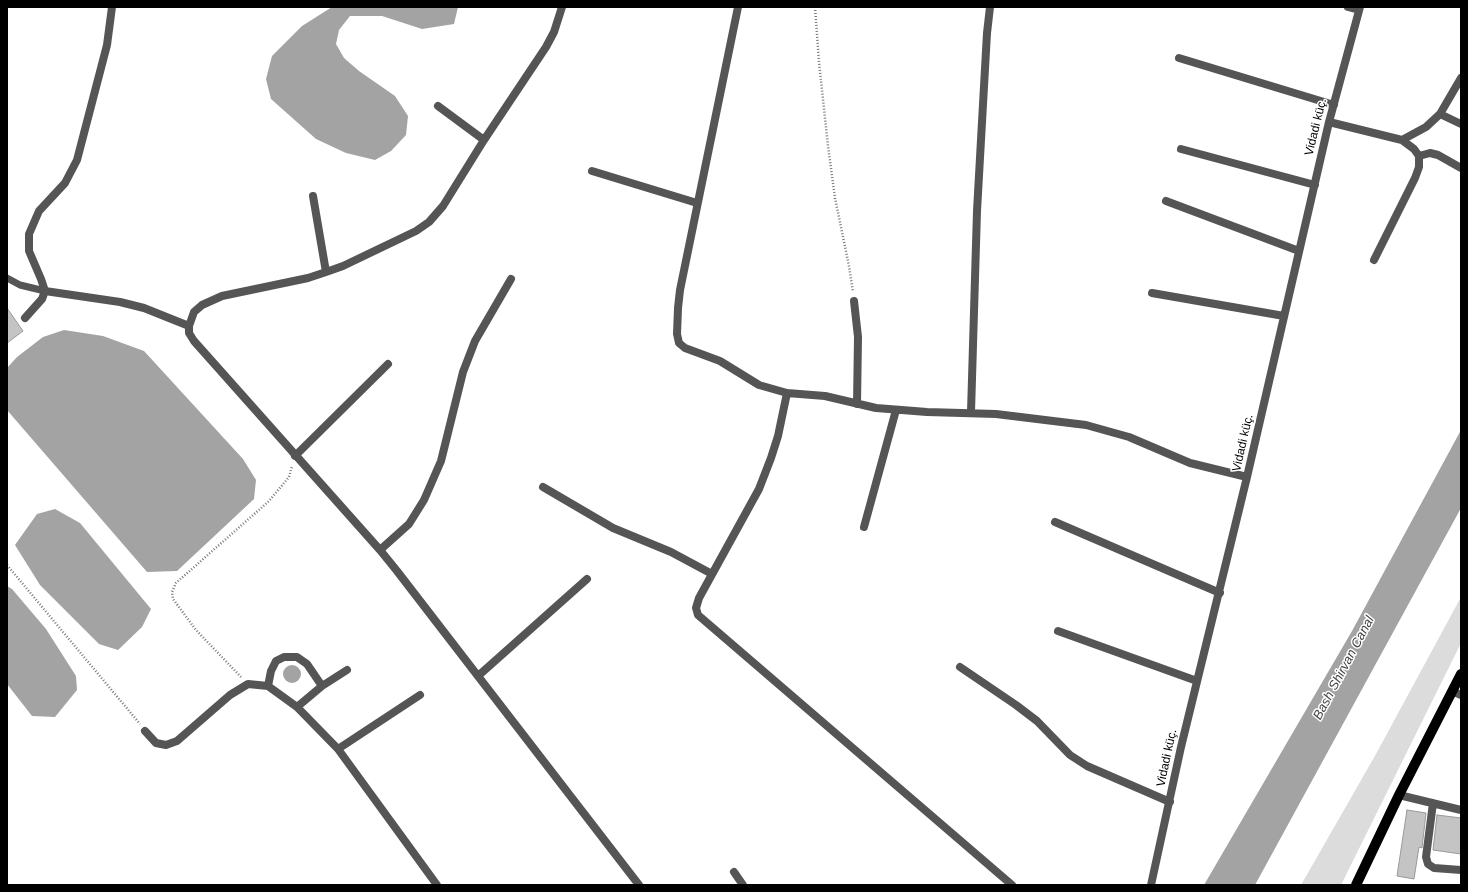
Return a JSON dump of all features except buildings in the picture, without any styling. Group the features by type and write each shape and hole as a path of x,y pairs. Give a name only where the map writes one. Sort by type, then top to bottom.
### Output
{"main road":[{"path":"1356,885 1399,795 1456,693 1461,674"}],"street":[{"path":"25,318 42,299 45,291 29,251 29,234 39,212 64,183 77,160 107,45 112,7"},
{"path":"562,7 554,32 546,47 484,140 443,206 429,222 416,231 349,264 308,278 222,296 202,305 194,312 189,326 189,333 194,341 295,456 380,550 639,885"},
{"path":"738,7 680,290 677,327 679,343 685,348 720,361 759,385 787,393 825,396 876,408 927,412 971,412 1009,415 1086,425 1129,437 1190,463 1247,477"},
{"path":"971,412 977,212 987,33 990,7"},
{"path":"1348,7 1359,9"},
{"name":"Vidadi küç.","path":"1151,885 1197,681 1220,593 1329,122 1359,9"},
{"path":"1179,58 1334,105"},
{"path":"1402,140 1426,127 1440,114 1461,78"},
{"path":"438,106 484,140"},
{"path":"1440,114 1461,124"},
{"path":"1329,122 1402,140 1414,149 1419,156 1419,167 1415,178 1374,260"},
{"path":"1181,149 1315,186"},
{"path":"1419,156 1430,153 1438,155 1461,168"},
{"path":"592,171 697,203"},
{"path":"313,196 326,272"},
{"path":"1166,201 1299,251"},
{"path":"380,550 409,524 424,500 441,461 463,372 470,354 475,342 511,279"},
{"path":"45,291 120,302 144,308 189,326"},
{"path":"1152,293 1284,316"},
{"path":"854,301 858,337 857,404"},
{"path":"295,456 388,364"},
{"path":"787,393 778,436 759,489 699,598 696,608 698,615 1012,885"},
{"path":"864,527 896,410"},
{"path":"543,487 613,528 671,552 712,574"},
{"path":"1055,522 1220,593"},
{"path":"478,676 587,579"},
{"path":"1058,631 1197,681"},
{"path":"268,686 271,671 276,661 284,657 297,657 307,664 322,686"},
{"path":"960,667 1037,721 1070,755 1087,766 1170,802"},
{"path":"297,706 322,686 347,670"},
{"path":"145,731 156,743 166,745 176,741 230,695 248,684 268,686 297,706 338,749 437,885"},
{"path":"338,749 420,695"},
{"path":"1399,795 1461,810"},
{"path":"1433,803 1426,857 1428,864 1434,868 1461,870"},
{"path":"734,872 743,885"}],"lane":[{"path":"7,278 20,286 45,291"}],"path":[{"path":"815,7 828,146 835,198 849,266 854,301"},
{"path":"248,684 196,630 173,599 172,592 176,584 269,501 288,477 295,456"},
{"path":"7,565 145,731"}],"shaded area":[{"path":"1461,597 1461,643 1341,885 1301,885 1376,754"}],"water":[{"path":"332,7 458,7 454,24 422,29 382,16 350,16 339,30 336,44 344,58 359,71 395,96 408,116 406,135 391,151 375,160 346,153 316,139 271,99 266,79 272,56 302,26"},
{"path":"64,330 103,336 144,351 243,459 256,480 254,499 177,571 147,572 7,410 7,368 17,357 43,337"},
{"name":"Bash Shirvan Canal","path":"1461,430 1461,508 1255,885 1204,885 1352,631"},
{"path":"55,509 80,523 151,609 142,627 118,650 99,644 40,585 15,545 37,514"},
{"path":"7,586 12,589 46,629 76,676 77,690 55,717 32,716 7,684"},
{"path":"292,665 298,668 301,674 298,680 292,683 286,680 283,674 286,668"}]}
